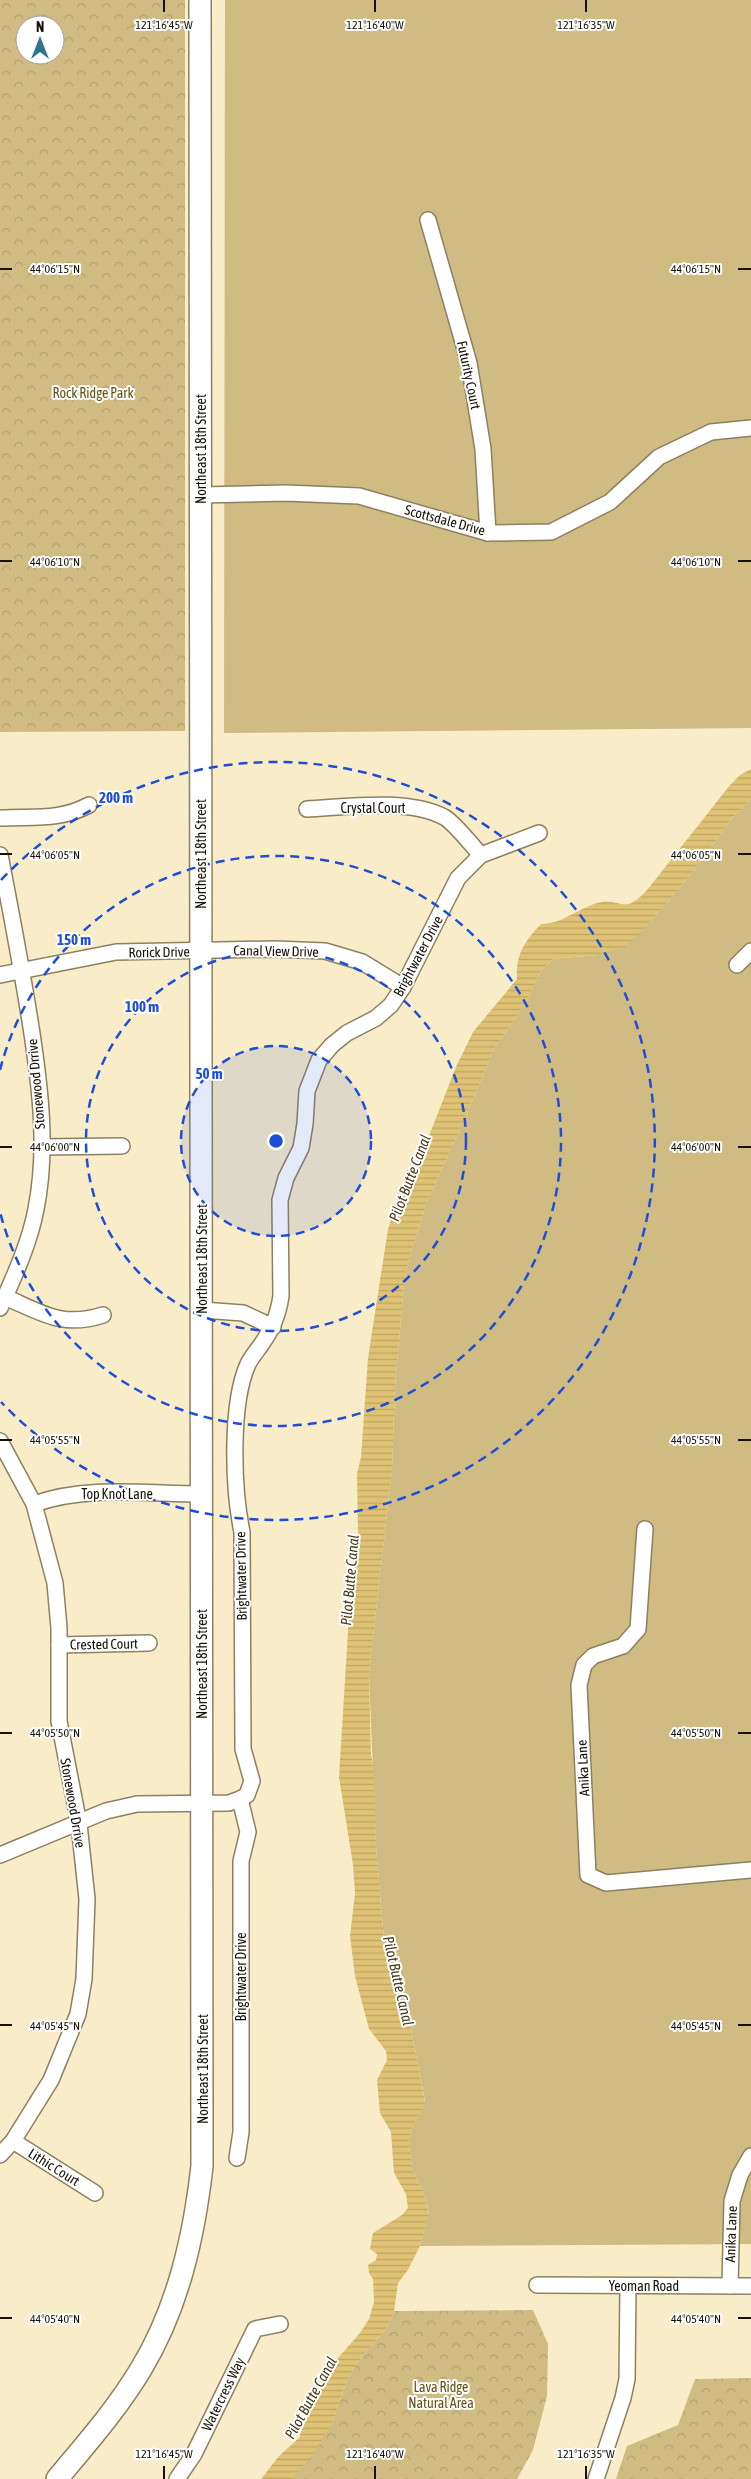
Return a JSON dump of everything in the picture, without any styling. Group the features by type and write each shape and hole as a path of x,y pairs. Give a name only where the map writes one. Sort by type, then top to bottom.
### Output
{"main road":[{"name":"Northeast 18th Street","path":"57,2479 104,2421 141,2369 172,2302 190,2248 202,2166 200,0"}],"street":[{"name":"Futurity Court","path":"428,220 470,363 482,449 488,533"},
{"name":"Scottsdale Drive","path":"201,495 286,494 359,496 488,533 552,532 610,502 659,458 711,432 751,428"},
{"path":"0,818 56,817 74,813 89,805"},
{"name":"Crystal Court","path":"307,809 396,806 424,809 445,818 481,856"},
{"name":"Brightwater Drive","path":"237,2158 241,2132 240,1861 248,1832 240,1799 247,1795 252,1780 243,1749 242,1532 237,1506 237,1403 240,1385 248,1362 273,1327 281,1296 280,1200 286,1178 301,1148 307,1091 319,1060 332,1045 347,1033 376,1018 391,1005 403,987 458,878 481,856 539,833"},
{"name":"Stonewood Drrive","path":"0,855 22,973 38,1074 41,1147 36,1209 2,1303"},
{"name":"Rorick Drive","path":"0,975 22,973 116,952 201,951"},
{"name":"Canal View Drive","path":"201,951 325,951 362,962 403,987"},
{"path":"736,965 751,951"},
{"path":"41,1147 122,1146"},
{"path":"2,1303 72,1322 103,1316"},
{"path":"202,1310 243,1313 273,1327"},
{"name":"Stonewood Drrive","path":"0,1441 34,1504 55,1583 59,1644 59,1721 79,1824 86,1880 87,1937 84,1979 78,2014 51,2080 13,2141 0,2155"},
{"name":"Top Knot Lane","path":"34,1504 53,1497 77,1493 202,1494"},
{"name":"Anika Lane","path":"645,1529 638,1629 623,1646 593,1656 584,1665 579,1685 588,1874 606,1883 751,1870"},
{"name":"Crested Court","path":"59,1644 149,1643"},
{"path":"0,1855 79,1824 106,1811 137,1804 228,1803 240,1799"},
{"name":"Lithic Court","path":"13,2141 95,2193"},
{"name":"Anika Lane","path":"730,2286 732,2202 740,2175 751,2156"},
{"name":"Yeoman Road","path":"537,2285 751,2286"},
{"path":"596,2479 628,2379 628,2286"},
{"name":"Watercress Way","path":"177,2479 194,2454 255,2330 280,2324"}],"green space":[{"name":"Rock Ridge Park","path":"0,0 185,0 185,731 0,732"},
{"path":"225,0 751,0 751,728 224,733"},
{"path":"751,799 751,2244 420,2246 429,2213 425,2197 412,2168 409,2145 411,2130 425,2101 410,2023 399,2000 385,1952 376,1847 369,1673 392,1469 395,1386 404,1285 409,1258 427,1202 494,1049 524,1006 541,971 553,959 597,955 650,922 692,873 732,819"},
{"name":"Lava Ridge Natural Area","path":"533,2310 548,2344 547,2396 533,2450 517,2479 291,2479 333,2421 346,2383 354,2368 387,2328 394,2311"},
{"path":"751,2378 751,2479 616,2479 627,2446 678,2425 695,2379"}],"water":[{"name":"Pilot Butte Canal","path":"751,769 751,799 732,819 692,873 626,947 597,955 553,959 541,971 524,1006 494,1049 427,1202 409,1258 404,1285 395,1386 392,1469 369,1673 376,1847 385,1952 399,2000 410,2023 425,2102 411,2130 409,2145 412,2168 425,2197 429,2214 420,2246 408,2270 398,2283 394,2311 387,2328 354,2368 346,2383 333,2421 314,2453 291,2479 261,2479 279,2456 299,2438 318,2388 330,2367 360,2333 369,2319 374,2302 373,2279 369,2273 368,2265 376,2260 377,2254 370,2249 373,2233 402,2215 408,2208 406,2194 394,2173 391,2132 380,2113 377,2080 387,2060 386,2051 369,2029 355,1976 350,1936 355,1893 353,1865 339,1777 349,1615 358,1534 357,1474 361,1457 368,1358 388,1229 395,1207 427,1141 456,1067 473,1032 517,979 520,955 530,937 541,924 565,918 594,904 606,902 626,904 637,900 648,889 730,785 740,775"}]}
